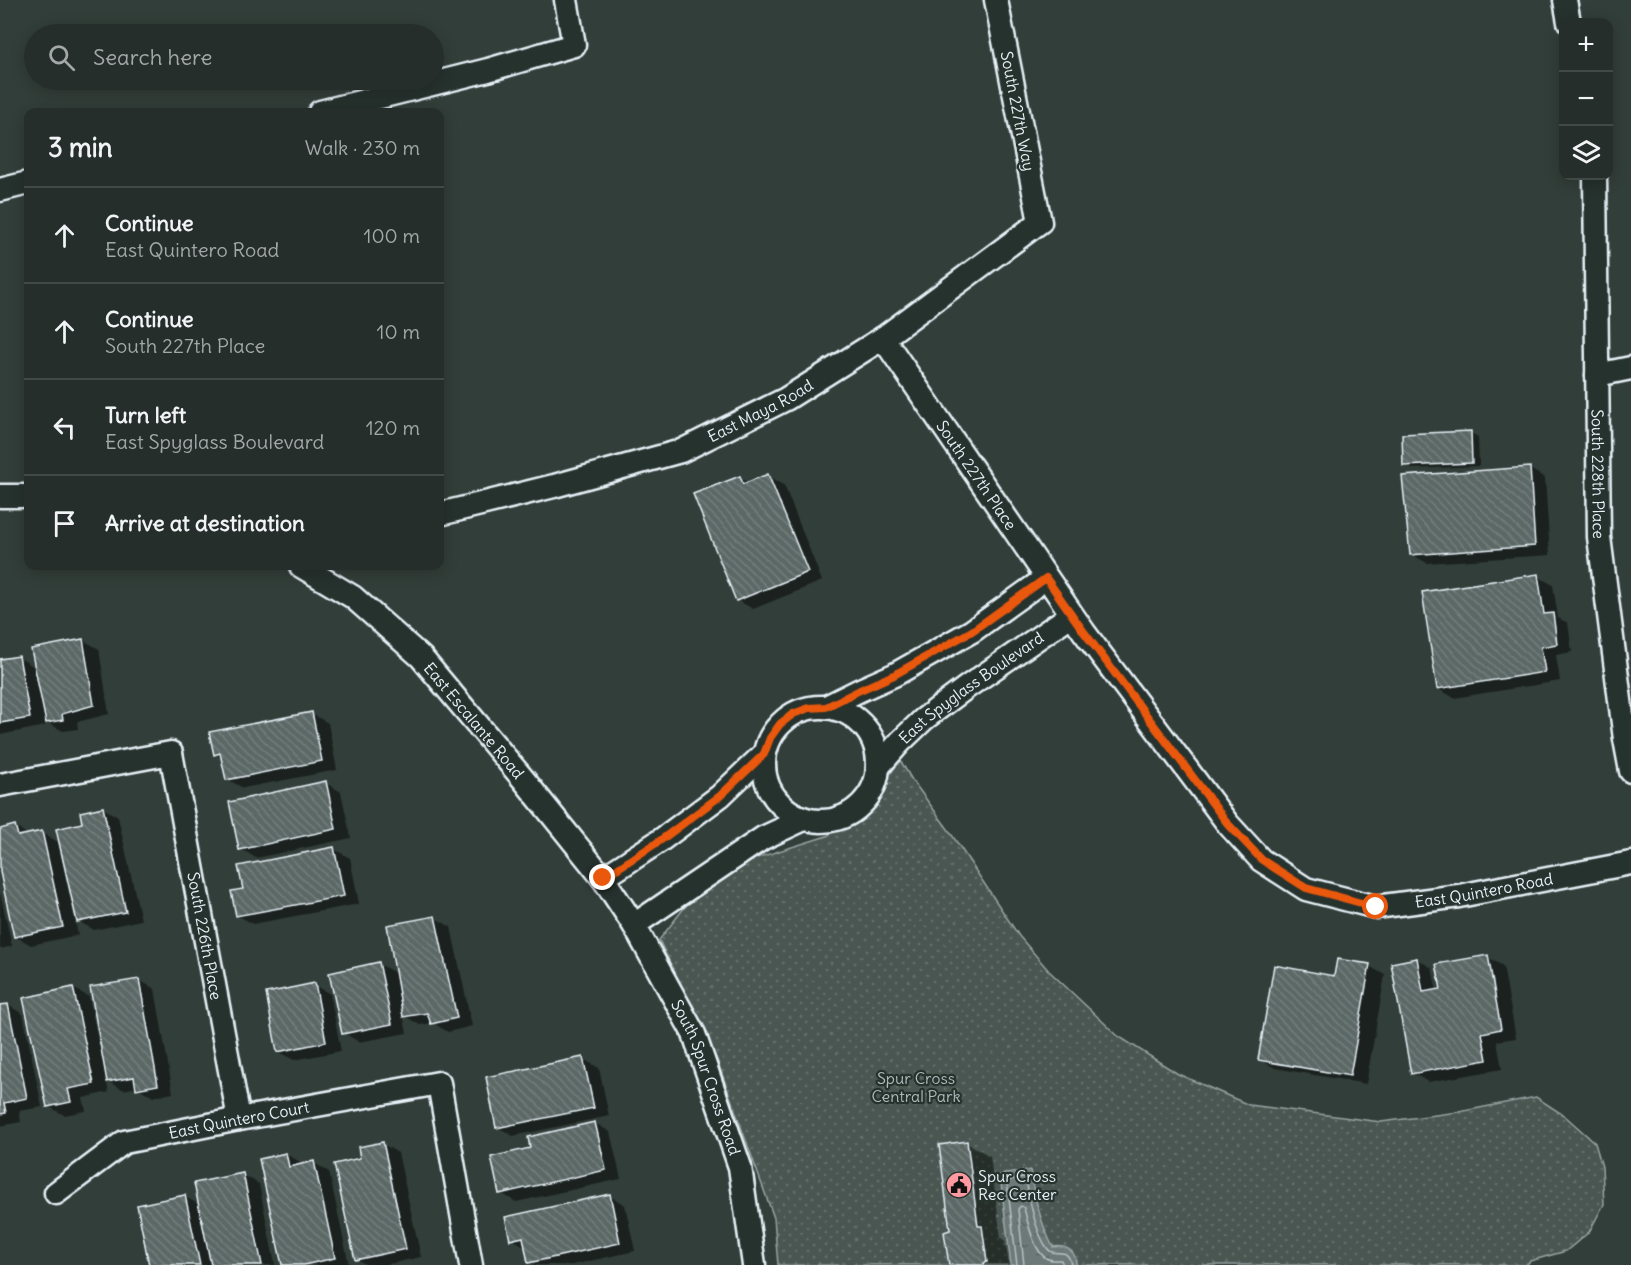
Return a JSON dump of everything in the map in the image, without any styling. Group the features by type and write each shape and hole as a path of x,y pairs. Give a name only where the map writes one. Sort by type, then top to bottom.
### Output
{"street":[{"path":"444,81 574,45 566,0"},
{"name":"South 227th Way","path":"996,0 1040,222"},
{"path":"1565,0 1568,18"},
{"path":"336,108 408,90"},
{"name":"South 228th Place","path":"1595,180 1599,537 1631,771"},
{"path":"0,190 24,184"},
{"name":"East Maya Road","path":"444,513 681,451 786,399 883,338 1040,222"},
{"name":"South 227th Place","path":"883,338 1071,615"},
{"path":"1597,375 1631,368"},
{"path":"0,496 24,496"},
{"name":"East Escalante Road","path":"308,570 353,597 421,657 524,780 603,878 620,903"},
{"path":"826,707 894,675 972,631 1046,578"},
{"name":"East Spyglass Boulevard","path":"634,925 763,838 804,819 821,821 838,819 854,811 866,799 874,784 878,767 924,719 1071,615"},
{"name":"East Quintero Road","path":"1071,615 1228,824 1262,860 1306,888 1376,907 1459,896 1631,863"},
{"path":"804,819 789,812 776,801 768,787 764,771 764,754 770,738 780,724 793,714 809,708 826,707 843,711 858,721 870,734 876,749 878,767"},
{"name":"South 226th Place","path":"0,785 171,753 239,1119"},
{"path":"603,878 661,840 720,796 764,754"},
{"name":"South Spur Cross Road","path":"620,903 694,1034 740,1167 754,1265"},
{"name":"East Quintero Court","path":"56,1193 124,1142 439,1083 471,1265"}],"green space":[{"name":"Spur Cross Central Park","path":"900,760 1019,936 1049,971 1118,1036 1178,1074 1249,1105 1381,1122 1459,1112 1536,1097 1565,1116 1595,1143 1602,1167 1604,1204 1589,1232 1566,1251 1530,1261 1526,1265 778,1265 774,1218 717,1060 659,940 688,903 744,862 827,836 865,810"}],"water":[{"path":"1030,1170 1038,1209 1053,1247 1070,1250 1075,1256 1076,1265 1011,1265 1000,1175"}],"building":[{"path":"1471,431 1472,463 1403,466 1402,434"},
{"path":"1530,467 1535,546 1410,555 1402,476"},
{"path":"768,474 808,572 736,601 693,494 740,476 743,484"},
{"path":"1538,574 1544,614 1553,613 1557,644 1541,647 1545,672 1437,689 1422,592"},
{"path":"83,639 94,705 62,714 63,720 46,723 31,649"},
{"path":"19,656 30,718 0,723 0,659"},
{"path":"312,712 322,761 226,780 220,753 214,755 209,732"},
{"path":"326,781 336,829 239,850 229,802"},
{"path":"103,807 126,912 77,922 56,829 82,823 80,812"},
{"path":"15,825 18,836 42,831 63,927 14,937 0,872 0,829"},
{"path":"334,847 344,896 236,916 231,891 243,889 238,866"},
{"path":"435,916 457,1018 431,1024 427,1013 403,1017 387,925"},
{"path":"1488,955 1501,1029 1482,1033 1487,1060 1411,1074 1391,963 1417,958 1423,992 1441,989 1436,964"},
{"path":"1337,959 1370,964 1350,1076 1258,1060 1274,965 1334,976"},
{"path":"379,962 392,1024 342,1034 329,973"},
{"path":"139,979 158,1085 136,1089 134,1077 107,1082 90,987"},
{"path":"315,983 326,1042 277,1052 266,993"},
{"path":"73,987 94,1084 68,1089 71,1102 47,1107 23,998"},
{"path":"8,1004 27,1098 4,1103 6,1113 0,1114 0,1005"},
{"path":"583,1057 594,1108 496,1128 486,1077"},
{"path":"595,1122 606,1170 499,1194 491,1157 530,1148 528,1137"},
{"name":"Spur Cross Rec Center","path":"967,1141 978,1226 982,1226 987,1262 984,1265 949,1265 944,1232 950,1230 939,1145"},
{"path":"383,1142 406,1249 355,1260 334,1164 360,1158 358,1147"},
{"path":"286,1153 289,1167 314,1161 335,1258 304,1265 282,1265 259,1159"},
{"path":"243,1173 262,1265 211,1265 194,1183"},
{"path":"610,1194 620,1243 528,1263 523,1237 510,1240 505,1217"},
{"path":"185,1195 200,1265 149,1265 137,1205"}],"place":[{"name":"Spur Cross Rec Center","path":"959,1185"}],"route":[{"path":"603,878 661,840 720,796 764,754 770,738 780,724 793,714 809,708 826,707 894,675 972,631 1046,578 1228,824 1262,860 1306,888 1376,907"}]}
